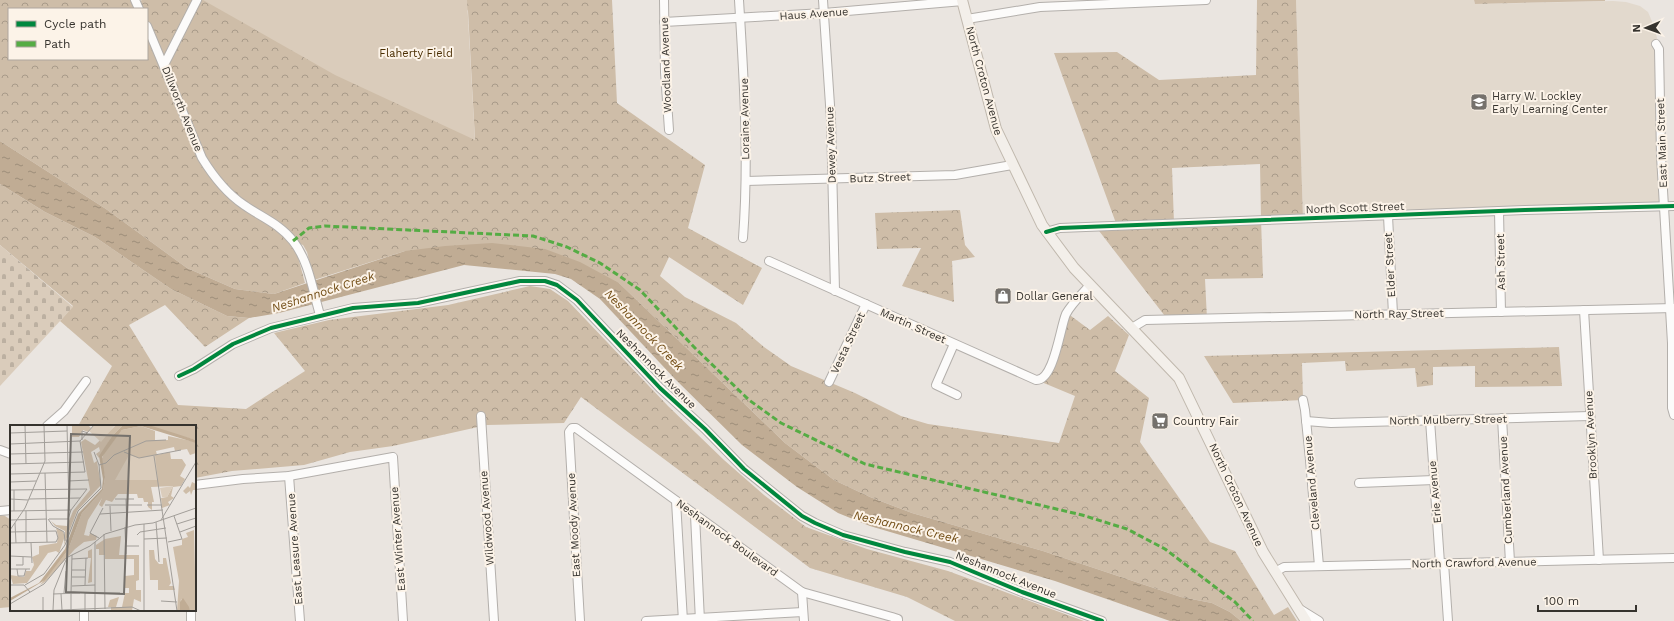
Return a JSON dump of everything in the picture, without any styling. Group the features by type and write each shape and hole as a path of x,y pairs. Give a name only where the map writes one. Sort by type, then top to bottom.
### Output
{"main road":[{"name":"North Croton Avenue","path":"962,1 996,129 1012,165 1046,232 1090,285 1171,368 1186,390 1255,537 1306,621"}],"street":[{"path":"164,65 197,0"},
{"name":"Woodland Avenue","path":"664,0 665,72 669,130"},
{"name":"Loraine Avenue","path":"739,0 745,76 746,181 743,238"},
{"name":"Dewey Avenue","path":"823,0 831,120 835,291"},
{"path":"967,19 1040,7 1206,0"},
{"name":"Haus Avenue","path":"664,22 824,13 962,1"},
{"name":"Dillworth Avenue","path":"148,28 194,143 211,172 225,189 242,204 283,231 293,241 302,255 319,313"},
{"name":"East Main Street","path":"1656,44 1659,49 1664,206 1672,308 1673,412"},
{"name":"Butz Street","path":"746,181 955,175 1012,165"},
{"name":"North Scott Street","path":"1046,232 1060,228 1499,211 1674,206"},
{"name":"Ash Street","path":"1499,211 1501,312"},
{"name":"Elder Street","path":"1388,216 1393,314"},
{"name":"Martin Street","path":"769,261 1036,380 1043,379 1050,364 1058,346 1067,313 1090,285"},
{"name":"Neshannock Avenue","path":"179,376 194,369 233,344 258,332 319,313 353,308 424,302 520,281 536,280 552,282 563,288 577,300 660,388 685,413 705,429 744,469 802,516 815,524 843,535 905,552 950,562 1022,592 1102,621"},
{"name":"Vesta Street","path":"830,382 866,304"},
{"name":"North Ray Street","path":"1132,328 1145,320 1672,308"},
{"name":"Brooklyn Avenue","path":"1584,310 1599,560"},
{"path":"954,344 936,385 957,395"},
{"path":"48,425 64,411 86,381"},
{"name":"Cleveland Avenue","path":"1303,400 1319,566"},
{"name":"Wildwood Avenue","path":"480,416 494,621"},
{"name":"North Mulberry Street","path":"1306,421 1331,423 1590,416"},
{"name":"Cumberland Avenue","path":"1502,418 1510,562"},
{"name":"Erie Avenue","path":"1430,420 1442,563 1450,620"},
{"name":"Neshannock Boulevard","path":"571,429 578,430 802,592 898,620"},
{"name":"East Moody Avenue","path":"571,429 569,432 580,621"},
{"path":"0,450 10,454"},
{"name":"East Winter Avenue","path":"289,476 392,456 403,621"},
{"path":"196,485 243,479 289,476"},
{"name":"East Leasure Avenue","path":"289,476 300,621"},
{"path":"1359,483 1434,480"},
{"path":"676,501 683,620"},
{"path":"0,511 10,510"},
{"path":"695,515 700,619"},
{"name":"North Crawford Avenue","path":"1275,572 1284,567 1674,558"},
{"path":"802,592 804,621"},
{"path":"1297,608 1319,621"},
{"path":"191,611 192,621"},
{"path":"646,621 803,612"}],"shaded area":[{"name":"Harry W. Lockley Early Learning Center","path":"1296,0 1474,0 1475,4 1613,1 1626,2 1640,6 1648,12 1657,38 1664,206 1303,219"}],"green space":[{"path":"0,0 135,0 137,3 142,0 302,0 475,140 468,11 461,0 612,0 617,103 705,165 688,228 762,268 743,305 669,257 660,276 685,297 736,323 764,347 791,366 855,393 901,416 928,424 1059,443 1075,396 1039,381 1043,379 1067,313 1090,330 1108,316 1129,335 1115,371 1149,398 1140,442 1210,542 1235,551 1274,615 1288,607 1297,621 1241,621 1230,612 1212,603 1181,597 1043,551 912,513 870,497 834,480 785,443 619,283 405,251 314,280 307,252 303,245 294,242 305,283 274,294 235,289 187,268 106,209 0,141"},
{"name":"Flaherty Field","path":"203,0 467,0 475,140 335,75"},
{"path":"1257,0 1296,0 1303,219 1261,219 1263,278 1205,279 1207,319 1168,320 1096,227 1117,226 1054,53 1117,52 1159,80 1256,75","holes":["1260,164 1261,219 1174,223 1172,168"]},
{"path":"1474,0 1605,0 1605,1 1475,4"},
{"path":"0,184 45,212 95,237 171,289 227,316 249,318 205,347 165,305 129,325 178,405 246,409 305,371 274,333 329,320 448,305 530,286 550,289 568,301 668,406 724,460 764,495 806,527 867,549 948,571 1084,621 955,621 907,597 810,568 581,397 564,423 487,425 393,446 350,452 304,465 232,471 196,478 196,425 79,425 112,366 60,321 73,306 0,245"},
{"path":"960,210 965,245 975,257 952,261 954,302 902,286 921,248 877,249 875,213"},
{"path":"0,245 73,307 0,386"},
{"path":"1559,347 1562,386 1475,387 1475,366 1433,367 1433,385 1417,387 1415,368 1346,371 1345,361 1302,363 1303,400 1233,403 1204,356"},
{"path":"0,515 10,519 10,607 0,608"}],"water":[{"name":"Neshannock Creek","path":"0,141 106,209 187,268 235,289 274,294 405,251 445,246 492,243 545,249 580,262 619,283 785,443 834,480 870,497 912,513 1043,551 1181,597 1212,603 1230,612 1241,621 1170,621 1055,581 870,526 838,513 797,487 742,445 675,379 600,299 571,279 555,274 464,265 279,313 249,318 227,316 171,289 95,237 45,212 0,184"}],"marked path":[{"path":"293,241 309,228 325,226 533,236 567,247 600,263 640,290 695,348 749,400 781,423 865,464 1082,515 1127,529 1165,549 1235,602 1253,621"}],"cycle path":[{"path":"1046,232 1060,228 1525,210 1674,206"},
{"path":"179,376 194,369 233,344 271,328 353,308 418,303 520,281 545,281 557,285 577,300 660,388 705,429 744,469 802,516 843,535 905,552 950,562 1022,592 1102,621"}],"place":[{"name":"Harry W. Lockley Early Learning Center","path":"1479,102"},
{"name":"Dollar General","path":"1003,296"},
{"name":"Country Fair","path":"1160,421"}]}
